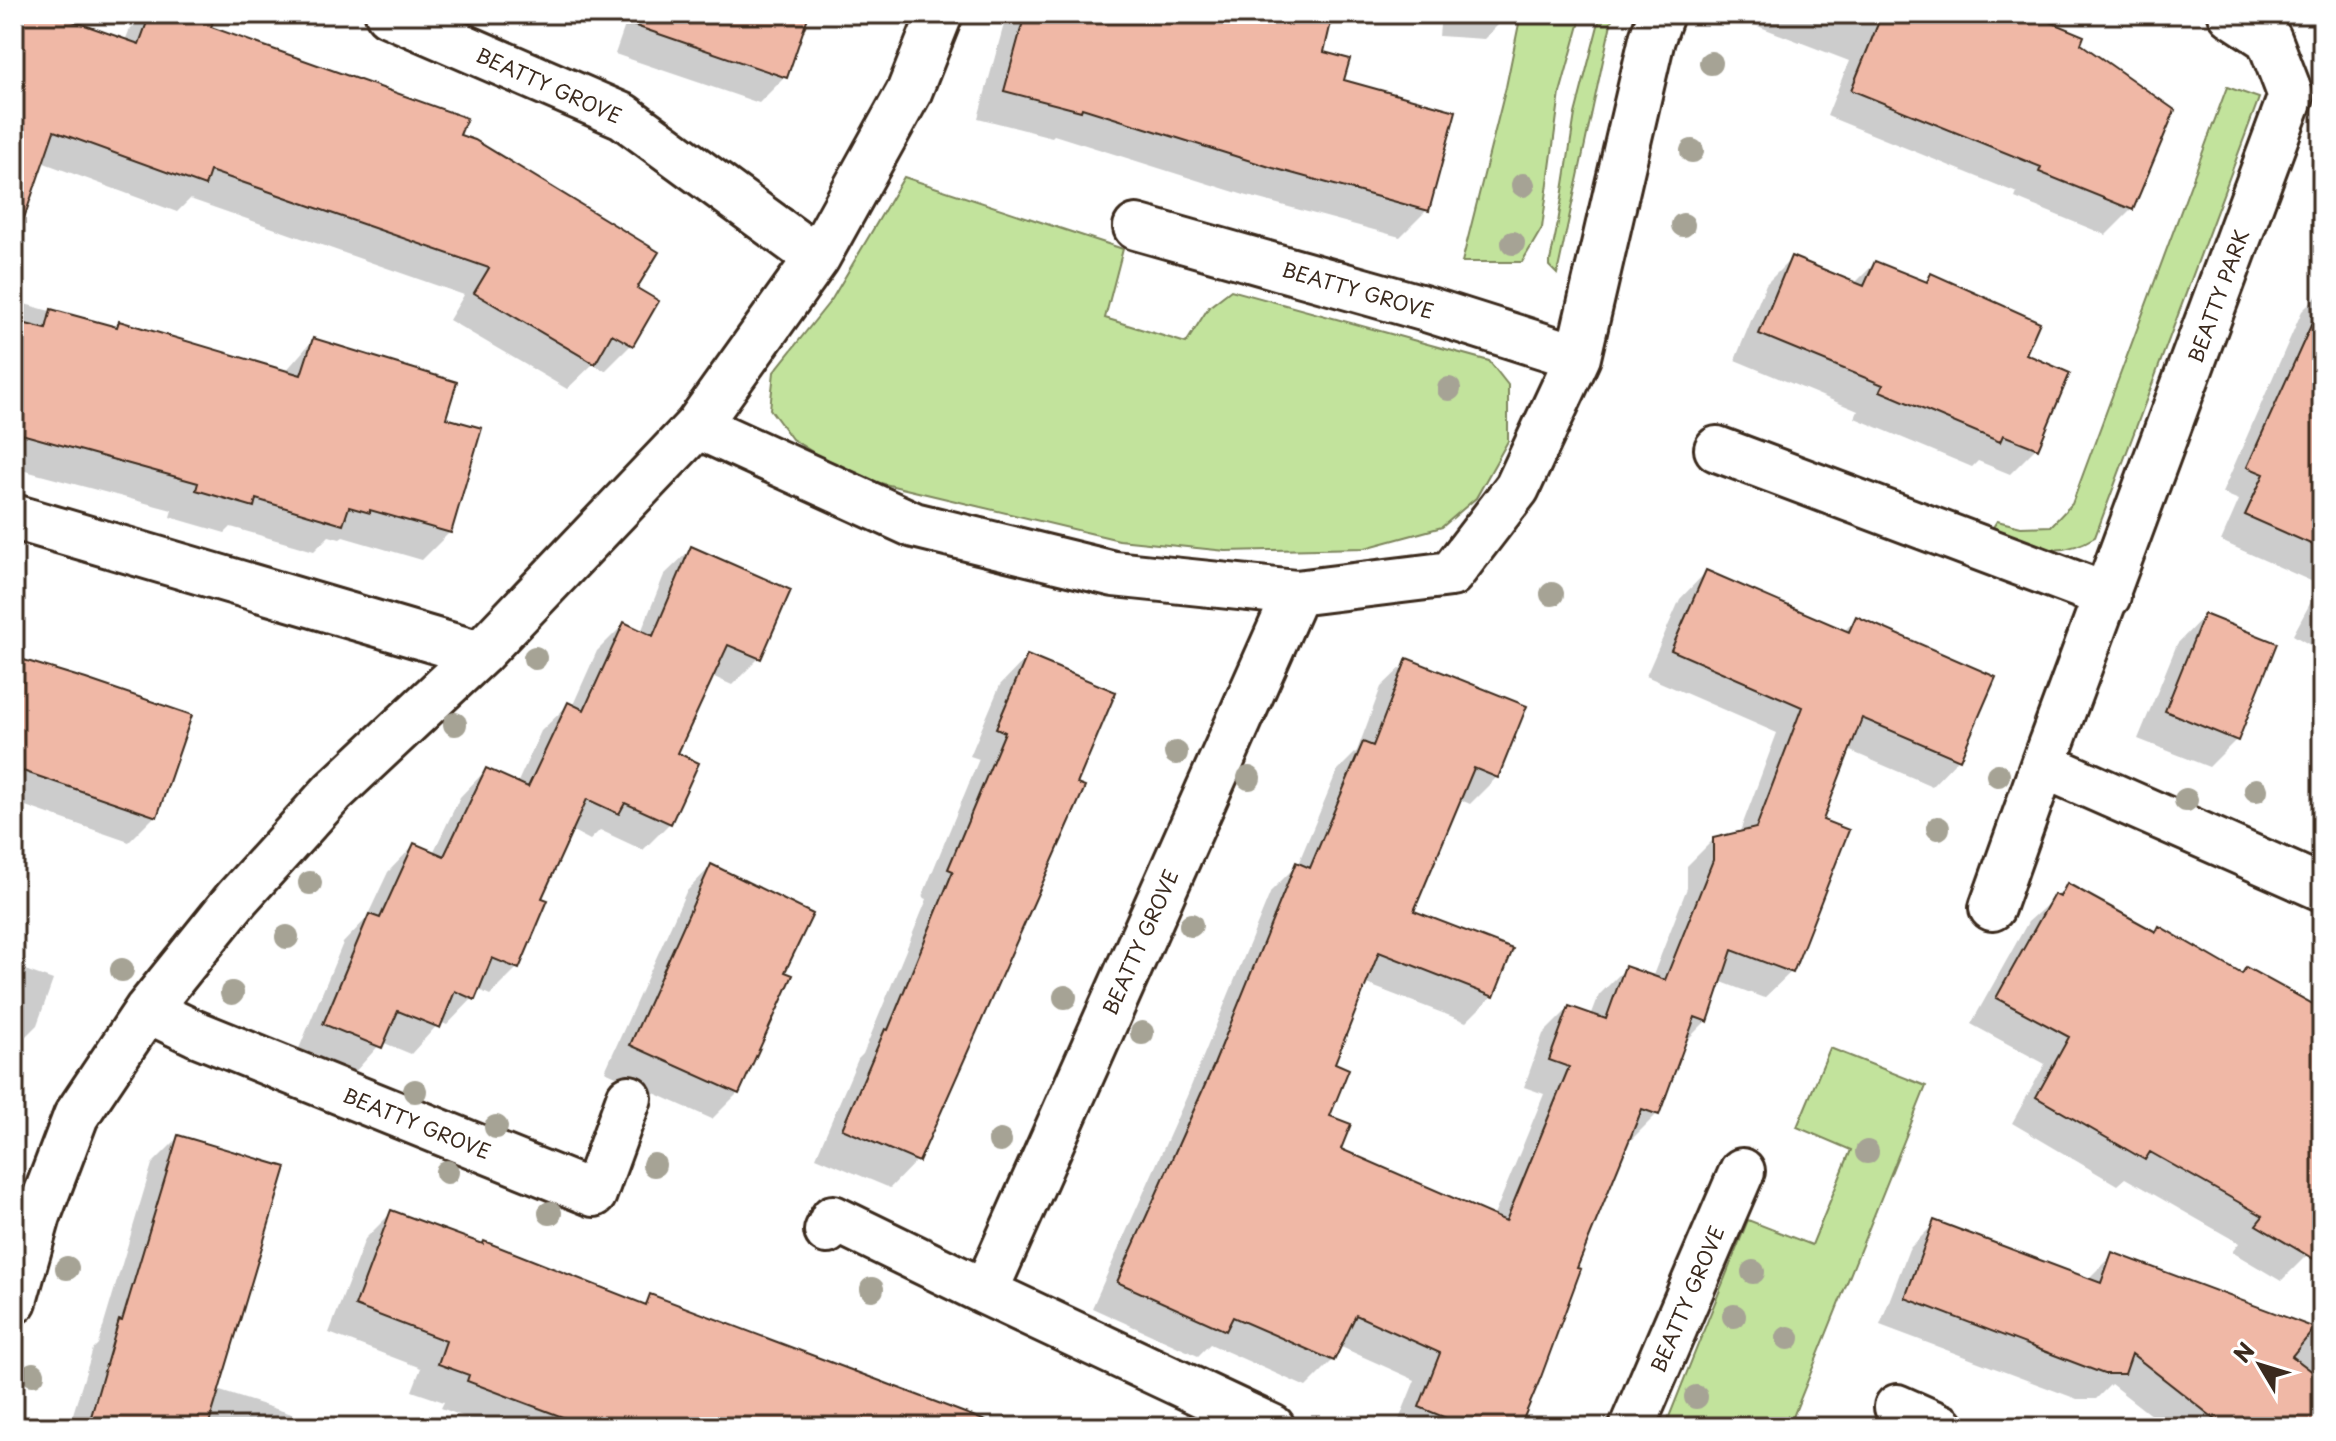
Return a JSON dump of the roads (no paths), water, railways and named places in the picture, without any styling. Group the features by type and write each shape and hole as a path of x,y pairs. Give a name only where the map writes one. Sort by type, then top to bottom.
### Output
{"street":[{"name":"BEATTY GROVE","path":"388,14 623,116 817,258"},
{"path":"14,1301 26,1213 76,1116 147,1010 237,898 333,792 480,654 697,426 817,258 909,92 940,14"},
{"path":"697,426 914,525 1114,574 1296,593 1451,574 1517,488 1578,357 1652,39 1661,14"},
{"name":"BEATTY PARK","path":"1992,908 2291,96 2269,39 2231,14"},
{"name":"BEATTY GROVE","path":"1136,227 1423,308 1578,357"},
{"path":"1717,449 2108,596"},
{"path":"14,517 480,654"},
{"name":"BEATTY GROVE","path":"985,1292 1296,593"},
{"path":"2043,765 2322,888"},
{"name":"BEATTY GROVE","path":"147,1010 195,1033 594,1194 629,1098"},
{"name":"BEATTY GROVE","path":"1632,1427 1742,1171"},
{"path":"827,1231 833,1218 1272,1427"},
{"path":"1897,1407 1942,1427"}]}
